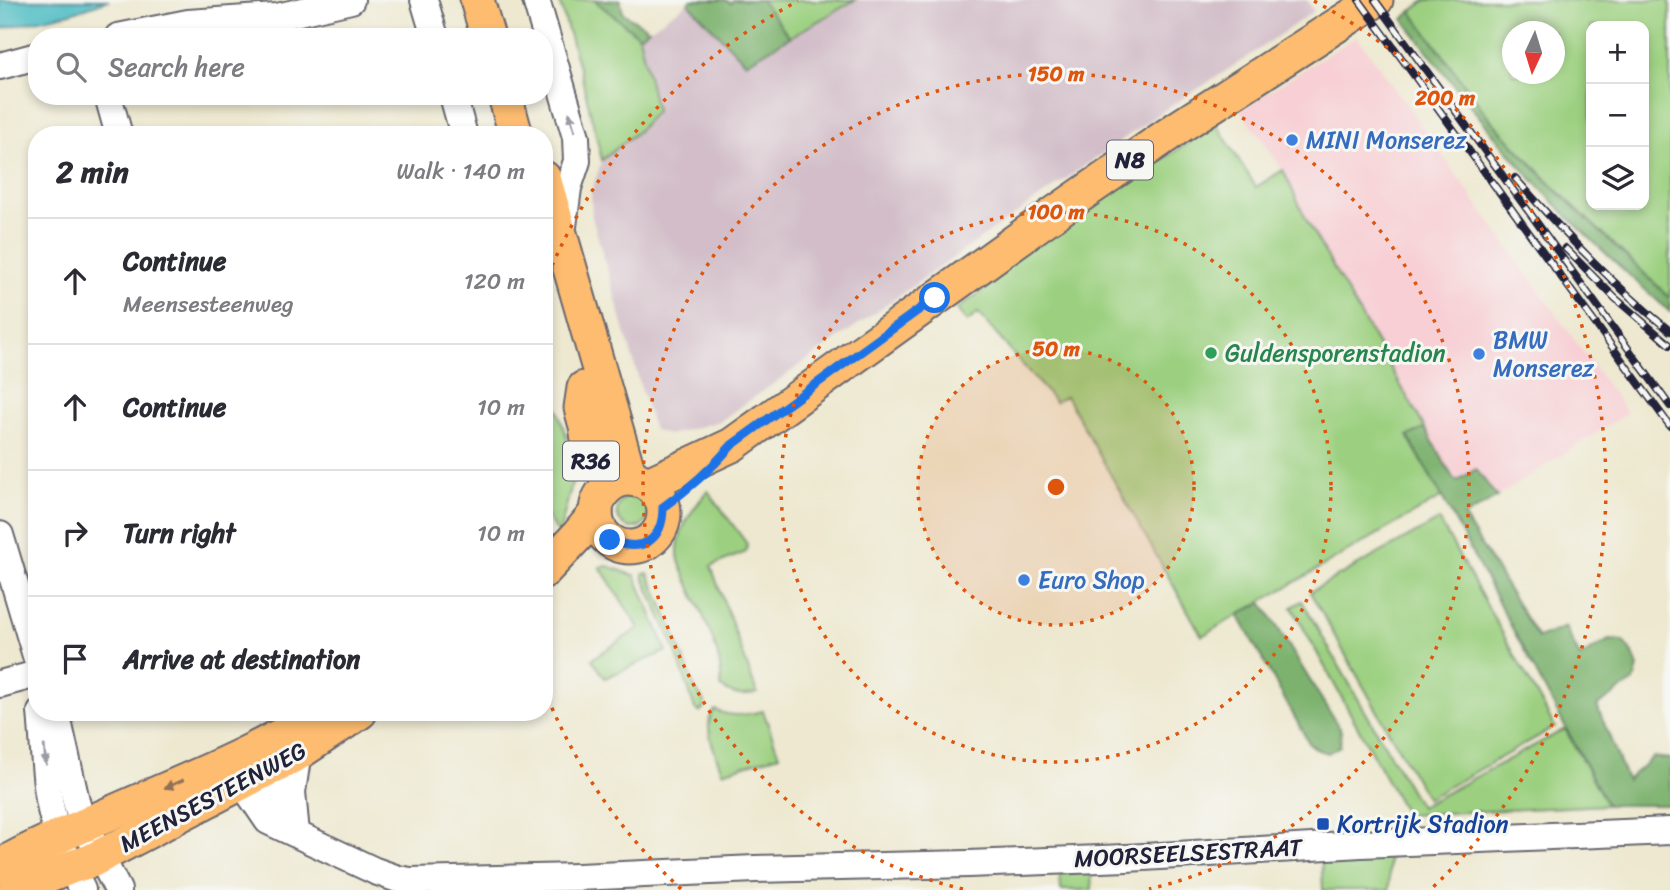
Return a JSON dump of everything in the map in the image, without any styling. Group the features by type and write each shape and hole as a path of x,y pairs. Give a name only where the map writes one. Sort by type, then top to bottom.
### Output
{"main road":[{"path":"477,0 485,28"},
{"path":"493,0 501,28"},
{"name":"N8","path":"620,507 688,490 732,445 1042,222 1179,127 1376,0"},
{"path":"508,105 513,126"},
{"path":"524,105 529,126"},
{"name":"R36","path":"553,235 628,470 620,507 553,565"},
{"name":"R36","path":"553,237 584,387 620,507"},
{"name":"R36","path":"584,387 581,408 591,467 588,505 620,507"},
{"name":"MEENSESTEENWEG","path":"15,890 84,871 244,768 301,727 325,721"},
{"name":"MEENSESTEENWEG","path":"0,866 71,831 244,768"}],"street":[{"path":"163,28 188,23 276,18 351,0"},
{"path":"424,0 432,28"},
{"path":"536,0 544,28"},
{"path":"0,66 28,58"},
{"path":"553,58 576,137 577,161 568,188 563,226 553,231"},
{"path":"111,105 117,126"},
{"path":"456,105 461,126"},
{"path":"0,535 28,629"},
{"path":"0,684 28,676"},
{"path":"42,721 49,799 71,831 84,871 118,890"},
{"path":"58,721 75,796 71,831"},
{"path":"296,833 292,792 301,727"},
{"name":"MOORSEELSESTRAAT","path":"244,768 268,821 375,871 411,881 580,883 755,869 1127,858 1350,844 1670,831"}],"shaded area":[{"path":"855,0 1307,0 1314,11 1163,111 720,421 668,435 653,429 592,217 591,193 602,160 638,131 649,79 639,36 688,3 746,62"},
{"path":"1357,36 1627,413 1497,497 1476,469 1457,481 1453,478 1308,223 1283,170 1240,110"}],"green space":[{"path":"559,0 594,0 639,36 656,111 638,131 602,160 581,74"},
{"path":"594,0 620,0 623,13 649,29 639,36"},
{"path":"691,0 725,0 731,3 733,0 761,0 790,37 746,63 688,3"},
{"path":"761,0 855,0 790,37"},
{"path":"1427,0 1670,0 1670,298 1553,186 1488,117 1411,11"},
{"path":"1411,11 1488,117 1553,187 1670,298 1670,312 1577,225 1508,152 1403,19"},
{"name":"Guldensporenstadion","path":"1217,125 1256,187 1283,170 1308,223 1425,428 1408,437 1442,497 1202,636 1066,396 1055,402 978,313 967,322 957,309 995,282 989,273 1042,235"},
{"path":"553,395 572,455 573,480 559,534 553,526"},
{"path":"1425,428 1453,478 1457,481 1476,469 1497,497 1464,517 1538,638 1565,627 1580,657 1609,640 1623,641 1634,656 1638,667 1634,681 1597,706 1627,780 1653,757 1670,759 1670,805 1607,805 1408,436"},
{"path":"708,491 747,544 746,552 711,566 757,693 734,694 721,687 716,648 678,558 678,545 683,528"},
{"path":"633,496 644,501 649,512 644,523 633,528 622,523 617,512 622,501"},
{"path":"1439,520 1555,727 1427,799 1310,592"},
{"path":"606,566 635,575 667,651 605,678 592,659 639,628 600,567"},
{"path":"648,573 695,688 705,703 699,712 695,709 675,649 643,576"},
{"path":"1302,601 1420,807 1565,729 1607,805 1406,815 1292,607"},
{"path":"1262,602 1341,731 1340,746 1328,753 1309,743 1238,615"},
{"path":"715,710 733,715 763,711 779,755 722,772 709,731 711,716"},
{"path":"1389,852 1389,890 1323,890 1321,853"},
{"path":"1091,871 1092,890 1061,890 1060,872"}],"water":[{"path":"0,0 109,0 71,13 0,29"}],"railway":[{"path":"1359,0 1670,426"},
{"path":"1375,0 1670,406"},
{"path":"1515,178 1589,258 1670,331"},
{"path":"1565,248 1615,298 1670,345"}],"place":[{"name":"MINI Monserez","path":"1292,140"},
{"name":"Guldensporenstadion","path":"1211,353"},
{"name":"BMW Monserez","path":"1479,354"},
{"name":"Euro Shop","path":"1024,580"},
{"name":"Kortrijk Stadion","path":"1323,824"}],"route":[{"path":"610,540 624,546 640,545 648,541 657,533 663,520 663,507 688,490 732,445 935,298"}]}
